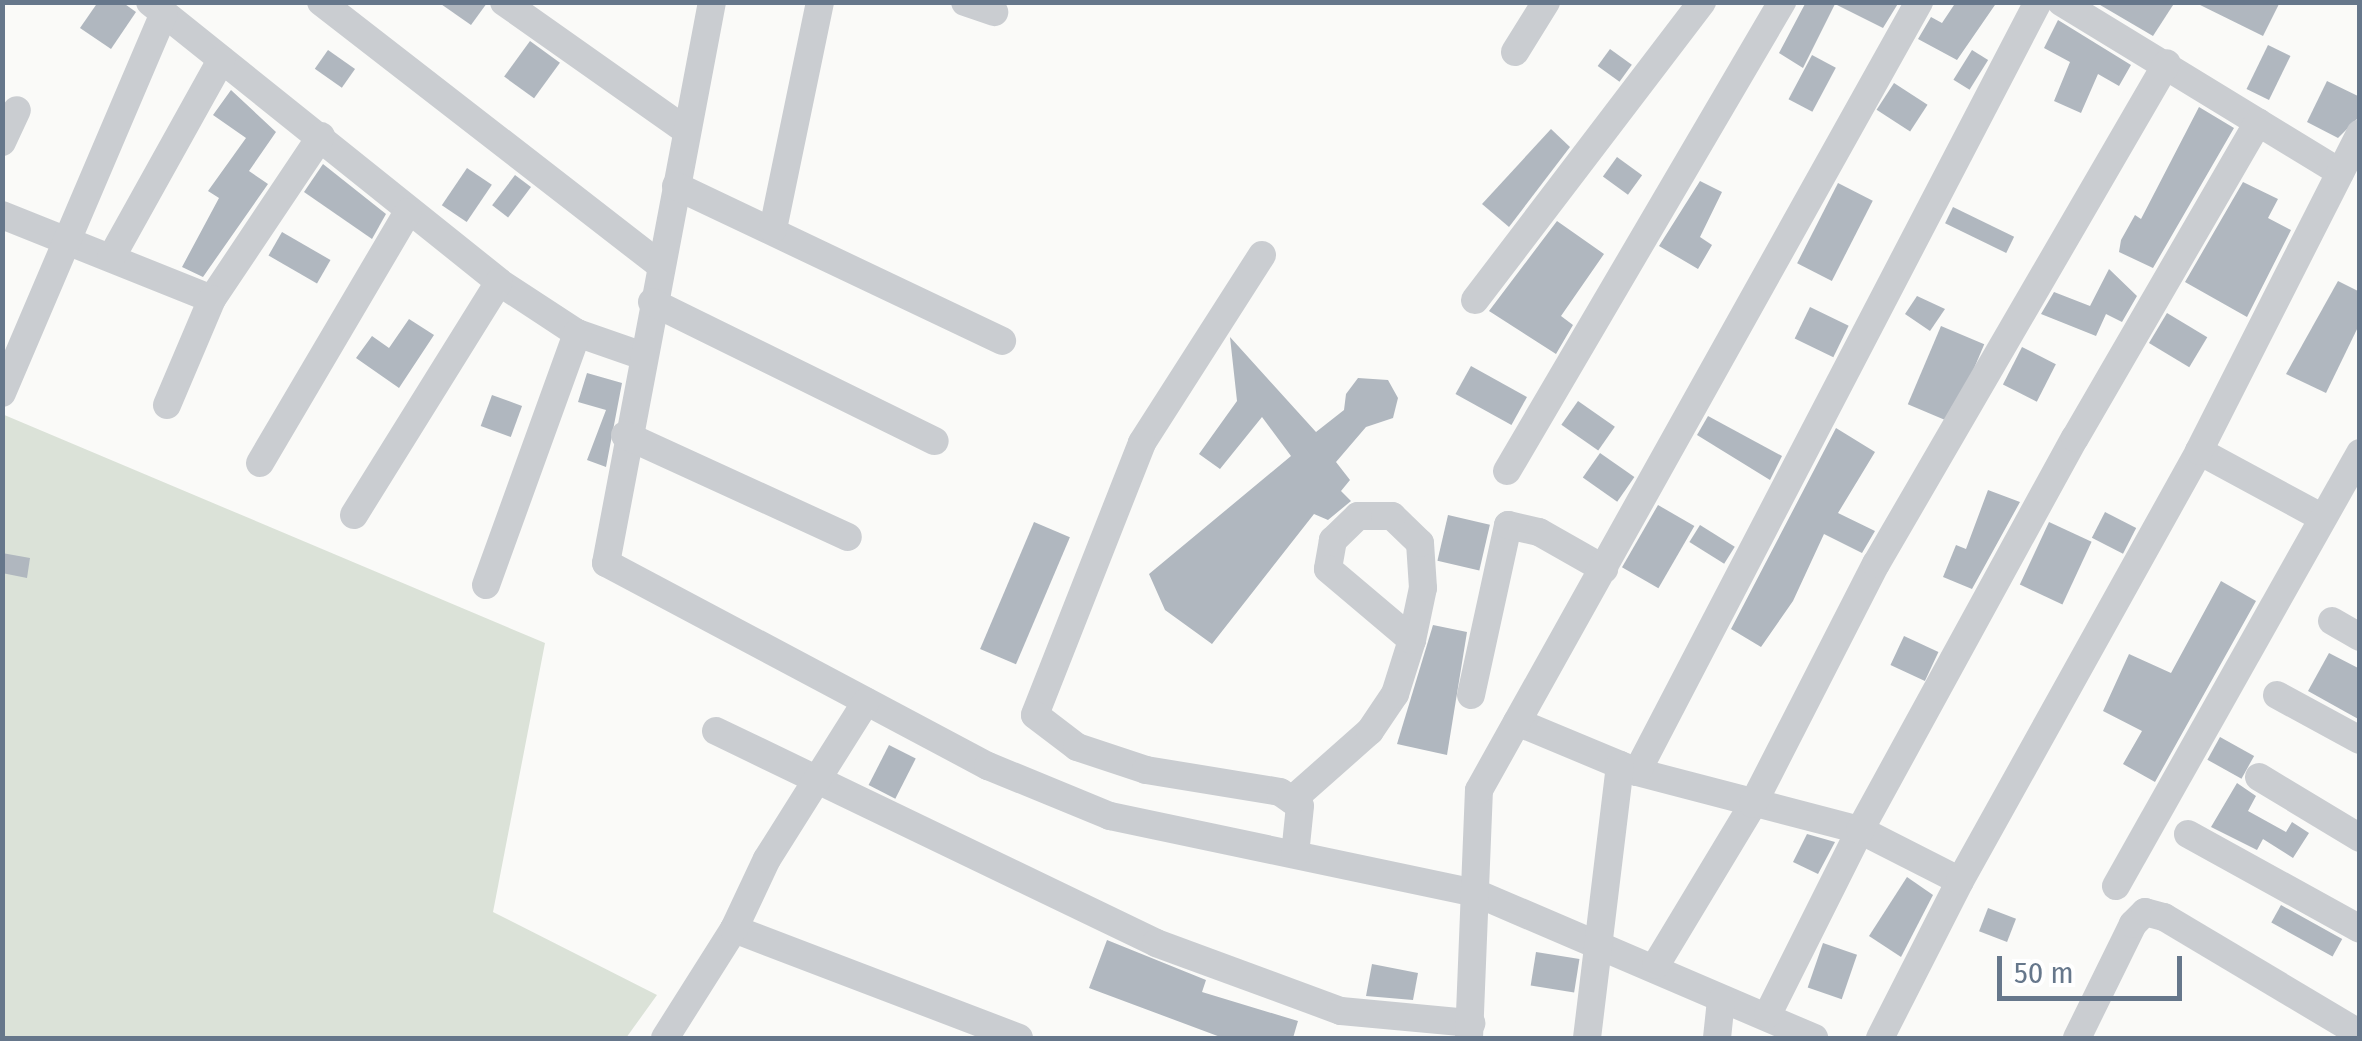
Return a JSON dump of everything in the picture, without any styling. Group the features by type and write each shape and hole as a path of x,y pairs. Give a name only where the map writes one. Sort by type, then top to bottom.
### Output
{"street":[{"path":"321,2 661,266"},
{"path":"504,2 688,131"},
{"path":"712,2 626,436 606,564 988,766 1110,816 1476,894 1656,966 1721,1001 1768,1014 1814,1038"},
{"path":"773,230 820,2"},
{"path":"965,2 994,12"},
{"path":"1515,52 1546,2"},
{"path":"1475,300 1702,2"},
{"path":"1507,471 1782,2"},
{"path":"716,731 1156,943 1341,1011 1470,1031 1479,790 1918,2"},
{"path":"1587,1038 1596,942 1629,769 2038,2"},
{"path":"2061,2 2167,63 2340,172"},
{"path":"2,392 157,8 498,282 577,333 643,356"},
{"path":"112,258 221,60"},
{"path":"1656,966 1752,804 1876,564 2167,63"},
{"path":"2,142 17,110"},
{"path":"1768,1014 1860,830 2258,122"},
{"path":"1880,1038 1960,881 2199,451 2360,133"},
{"path":"167,405 212,299 321,136"},
{"path":"676,186 1002,341"},
{"path":"260,463 408,212"},
{"path":"2,215 212,299"},
{"path":"1262,255 1142,443 1035,715 1077,747 1146,770 1280,792 1300,806 1295,854"},
{"path":"354,514 498,282"},
{"path":"652,302 935,441"},
{"path":"486,585 577,333"},
{"path":"626,436 848,537"},
{"path":"2199,451 2321,517"},
{"path":"2116,886 2360,453"},
{"path":"1292,800 1370,731 1396,694 1412,640 1423,588 1420,543 1392,516 1358,516 1333,540 1328,570 1412,640"},
{"path":"1471,695 1508,525 1540,532 1604,569"},
{"path":"2332,621 2360,637"},
{"path":"2276,695 2360,740"},
{"path":"665,1038 734,928 767,858 866,702"},
{"path":"1517,722 1629,769 1860,830 1960,881"},
{"path":"2259,777 2360,838"},
{"path":"2188,834 2360,928"},
{"path":"2077,1038 2133,924 2145,912 2164,917 2360,1034"},
{"path":"734,928 1018,1038"},
{"path":"1717,1038 1721,1001"}],"shaded area":[{"path":"2,414 545,643 493,912 657,995 626,1038 3,1038"}],"building":[{"path":"98,2 122,2 136,12 111,49 80,28"},
{"path":"438,2 487,2 487,3 471,25"},
{"path":"1806,2 1899,2 1883,28 1835,4 1803,68 1779,53"},
{"path":"1956,2 1997,2 1957,60 1918,39 1931,17 1942,23"},
{"path":"2095,2 2175,2 2153,36"},
{"path":"2194,2 2280,2 2263,36"},
{"path":"2058,20 2131,65 2119,86 2098,74 2081,113 2054,101 2070,62 2044,48"},
{"path":"530,41 560,63 534,98 504,77"},
{"path":"2268,45 2290,56 2269,100 2247,89"},
{"path":"1610,49 1632,65 1619,82 1598,66"},
{"path":"328,50 355,69 342,88 315,69"},
{"path":"1972,50 1988,60 1970,90 1953,80"},
{"path":"1812,55 1836,68 1812,112 1789,99"},
{"path":"2327,81 2360,97 2360,116 2338,138 2307,122"},
{"path":"1894,83 1928,105 1910,132 1877,110"},
{"path":"231,90 276,132 249,171 268,184 203,277 182,267 219,198 208,191 246,138 213,115"},
{"path":"2199,107 2234,128 2153,268 2119,252 2121,240 2135,215 2141,219"},
{"path":"1551,129 1570,147 1509,227 1482,204"},
{"path":"1617,157 1642,175 1628,195 1603,176"},
{"path":"323,164 386,214 372,239 304,192"},
{"path":"467,168 492,185 467,222 442,205"},
{"path":"515,175 531,187 508,217 492,205"},
{"path":"1700,181 1722,192 1700,237 1712,245 1698,269 1659,246"},
{"path":"2243,182 2278,199 2268,218 2291,230 2247,317 2185,282"},
{"path":"1838,183 1873,201 1832,281 1797,263"},
{"path":"1953,207 2014,237 2006,253 1945,223"},
{"path":"1557,221 1604,254 1561,316 1573,325 1556,354 1489,311"},
{"path":"282,232 330,260 317,283 268,255"},
{"path":"2109,269 2137,296 2122,322 2106,314 2096,336 2041,314 2054,292 2090,306"},
{"path":"2338,281 2360,292 2360,323 2326,393 2286,374"},
{"path":"1917,296 1945,309 1930,331 1905,314"},
{"path":"1810,307 1849,326 1833,357 1795,338"},
{"path":"2167,313 2207,337 2189,367 2149,343"},
{"path":"409,319 434,335 399,388 356,358 372,336 389,348"},
{"path":"1941,326 1984,344 1951,423 1908,404"},
{"path":"1230,337 1316,432 1344,410 1346,394 1358,378 1388,380 1398,398 1393,418 1366,427 1336,462 1350,480 1341,491 1351,501 1328,520 1314,514 1212,644 1165,610 1149,574 1291,456 1262,417 1220,469 1199,454 1237,401"},
{"path":"2022,347 2056,364 2037,402 2003,384"},
{"path":"1471,366 1527,397 1511,425 1455,394"},
{"path":"587,373 622,383 606,467 587,460 606,410 578,402"},
{"path":"492,395 522,406 511,437 481,426"},
{"path":"1578,401 1615,427 1598,451 1561,425"},
{"path":"1708,416 1782,456 1770,480 1697,435"},
{"path":"1836,428 1875,452 1838,513 1875,531 1862,553 1824,534 1793,601 1761,647 1731,629"},
{"path":"1600,453 1634,477 1617,502 1583,478"},
{"path":"1988,490 2020,502 1972,589 1943,577 1956,545 1966,549"},
{"path":"1658,505 1694,526 1658,588 1622,567"},
{"path":"2105,512 2136,528 2123,554 2092,538"},
{"path":"1448,515 1490,525 1479,570 1437,561"},
{"path":"1034,522 1070,537 1016,664 980,649"},
{"path":"2049,522 2092,542 2062,604 2020,585"},
{"path":"1700,525 1735,547 1724,564 1689,542"},
{"path":"2,553 30,558 27,578 2,573"},
{"path":"2221,581 2256,601 2155,782 2123,764 2142,731 2103,711 2129,654 2171,673"},
{"path":"1433,625 1467,632 1447,755 1397,744"},
{"path":"1904,636 1938,652 1925,681 1890,665"},
{"path":"2329,653 2360,669 2360,720 2308,691"},
{"path":"2220,737 2254,756 2242,779 2207,760"},
{"path":"889,745 916,759 895,799 869,785"},
{"path":"2237,783 2256,796 2248,811 2286,832 2292,822 2309,833 2293,858 2263,839 2257,850 2211,827"},
{"path":"1807,834 1835,842 1818,874 1793,862"},
{"path":"1907,877 1933,895 1901,957 1869,936"},
{"path":"2281,905 2342,939 2333,956 2271,922"},
{"path":"1988,908 2016,919 2007,942 1979,931"},
{"path":"1107,940 1206,980 1202,992 1298,1021 1293,1038 1223,1038 1089,988"},
{"path":"1823,943 1857,955 1842,999 1808,987"},
{"path":"1536,952 1579,959 1574,992 1531,986"},
{"path":"1372,964 1418,973 1413,1000 1366,996"}]}
